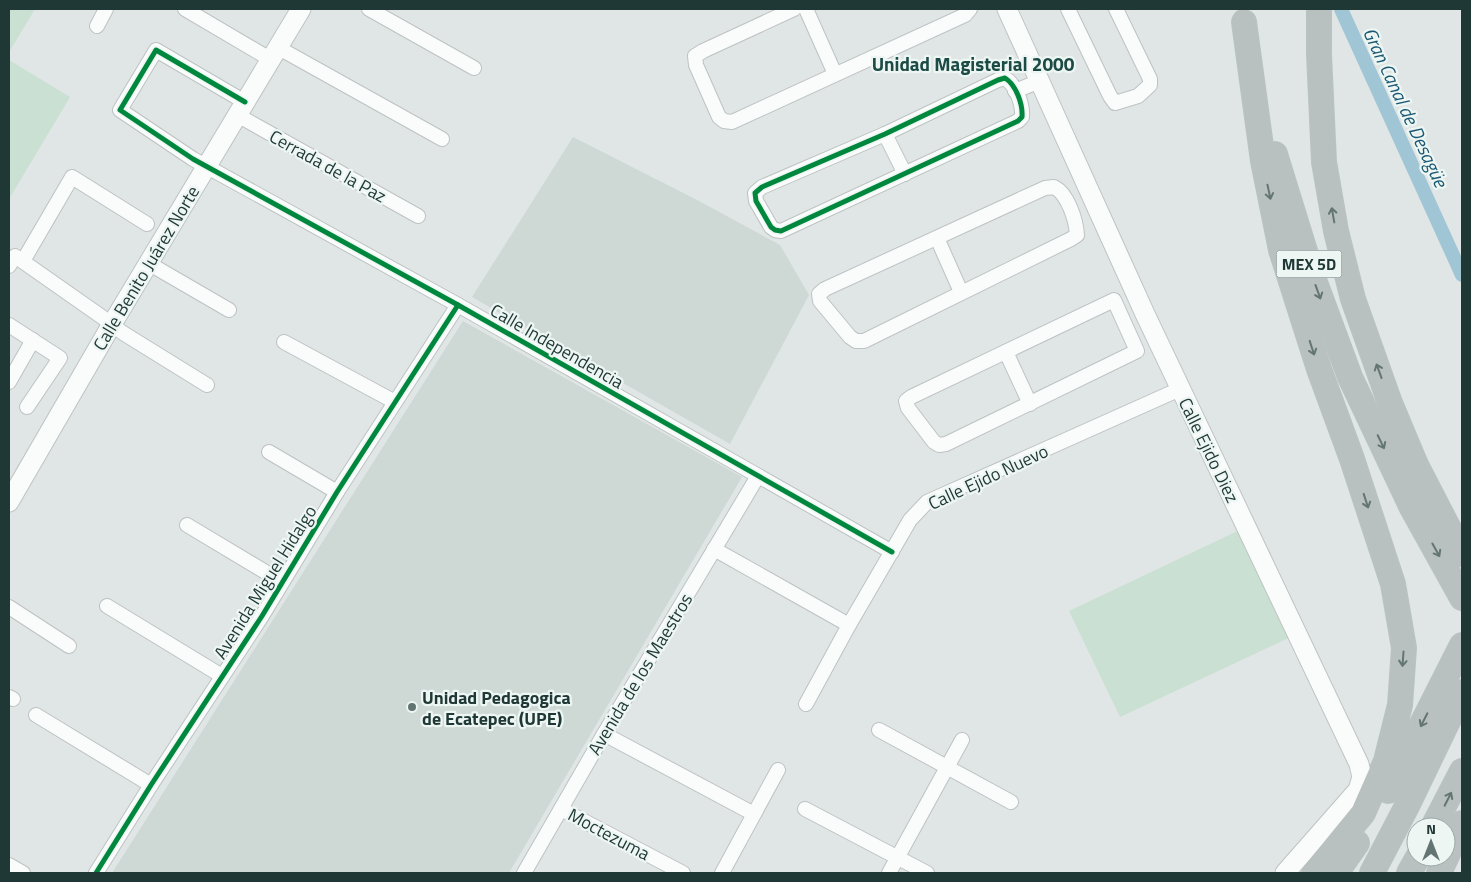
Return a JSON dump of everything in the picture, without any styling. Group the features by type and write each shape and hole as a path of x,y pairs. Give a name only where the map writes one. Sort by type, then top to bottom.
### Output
{"highway":[{"name":"MEX 5D","path":"1319,9 1324,162 1336,231 1353,299 1390,403 1416,465 1462,554"},
{"name":"MEX 5D","path":"1242,16 1276,156 1313,277 1350,377 1412,508 1462,598"},
{"path":"1242,16 1263,161 1281,250 1319,369 1352,459 1393,584 1404,648 1400,705 1386,760 1363,813 1314,873"},
{"path":"1336,873 1368,826 1384,798 1462,645"},
{"path":"1372,873 1407,806 1462,692"},
{"path":"1387,873 1462,724"},
{"path":"1438,817 1462,771"},
{"path":"1439,873 1462,823"},
{"path":"1452,873 1462,850"}],"main road":[{"name":"Calle Benito Juárez Norte","path":"9,502 148,263 300,9"},
{"name":"Calle Ejido Diez","path":"1007,9 1145,314 1359,764 1362,777 1358,790 1285,873"}],"street":[{"path":"97,26 106,9"},
{"path":"185,9 442,139"},
{"path":"369,9 474,68"},
{"path":"794,9 695,56 696,65 719,117 724,121 732,122 965,15 970,9"},
{"path":"806,9 835,74"},
{"path":"1068,9 1115,103 1138,96 1150,85 1150,79 1116,9"},
{"name":"Cerrada de la Paz","path":"207,166 193,159 120,110 156,50 241,109 418,216"},
{"path":"1005,78 1011,82 1015,91 1023,108 1022,117 1018,121 782,230 775,230 771,227 756,201 755,193 762,187 885,134 998,80 1005,78"},
{"path":"1015,91 1040,81"},
{"path":"885,134 905,174"},
{"name":"Calle Independencia","path":"207,166 458,305 892,552"},
{"path":"23,261 72,177 147,224"},
{"path":"1054,187 1060,190 1069,206 1077,234 1071,239 864,341 856,341 850,337 820,301 819,294 825,289 1045,188 1054,187"},
{"path":"1069,206 1091,196"},
{"path":"936,238 961,292"},
{"path":"9,266 15,256 123,333 207,385"},
{"path":"148,263 230,310"},
{"path":"1114,300 1126,323 1138,351 946,444 940,445 934,442 908,408 906,401 911,397 1114,300"},
{"name":"Avenida Miguel Hidalgo","path":"96,873 151,785 262,616 337,492 458,305"},
{"path":"1126,323 1145,314"},
{"path":"9,325 60,358 27,407"},
{"path":"9,382 33,340"},
{"path":"284,342 395,402"},
{"path":"1006,352 1030,404"},
{"name":"Calle Ejido Nuevo","path":"806,704 910,520 927,502 1180,389"},
{"path":"269,452 337,492"},
{"name":"Avenida de los Maestros","path":"524,873 604,734 758,476"},
{"path":"187,525 282,582"},
{"path":"714,549 849,625"},
{"path":"107,606 222,676"},
{"path":"9,607 69,646"},
{"path":"36,715 151,785"},
{"path":"879,730 1011,802"},
{"path":"604,734 754,814"},
{"path":"889,873 962,740"},
{"path":"722,873 778,770"},
{"name":"Moctezuma","path":"561,809 683,873"},
{"path":"805,809 927,873"},
{"path":"9,865 23,873"}],"shaded area":[{"path":"573,137 699,201 780,245 809,295 730,444 472,297"},
{"name":"Unidad Pedagogica de Ecatepec (UPE)","path":"463,321 742,477 509,873 112,873"}],"green space":[{"path":"9,9 35,9 9,52"},
{"path":"9,60 70,97 9,199"},
{"path":"1244,528 1295,635 1120,717 1069,611"}],"waterway":[{"name":"Gran Canal de Desagüe","path":"1341,9 1462,275"}],"cycle path":[{"path":"245,102 156,50 120,110 193,159 458,305 892,552"},
{"path":"1005,78 1012,85 1020,101 1022,117 1018,121 781,231 771,227 756,201 755,193 762,187 885,134 1005,78"},
{"path":"96,873 151,785 262,616 337,492 458,305"}],"place":[{"name":"Unidad Pedagogica de Ecatepec (UPE)","path":"412,707"}],"district":[{"name":"Unidad Magisterial 2000","path":"973,63"}]}
